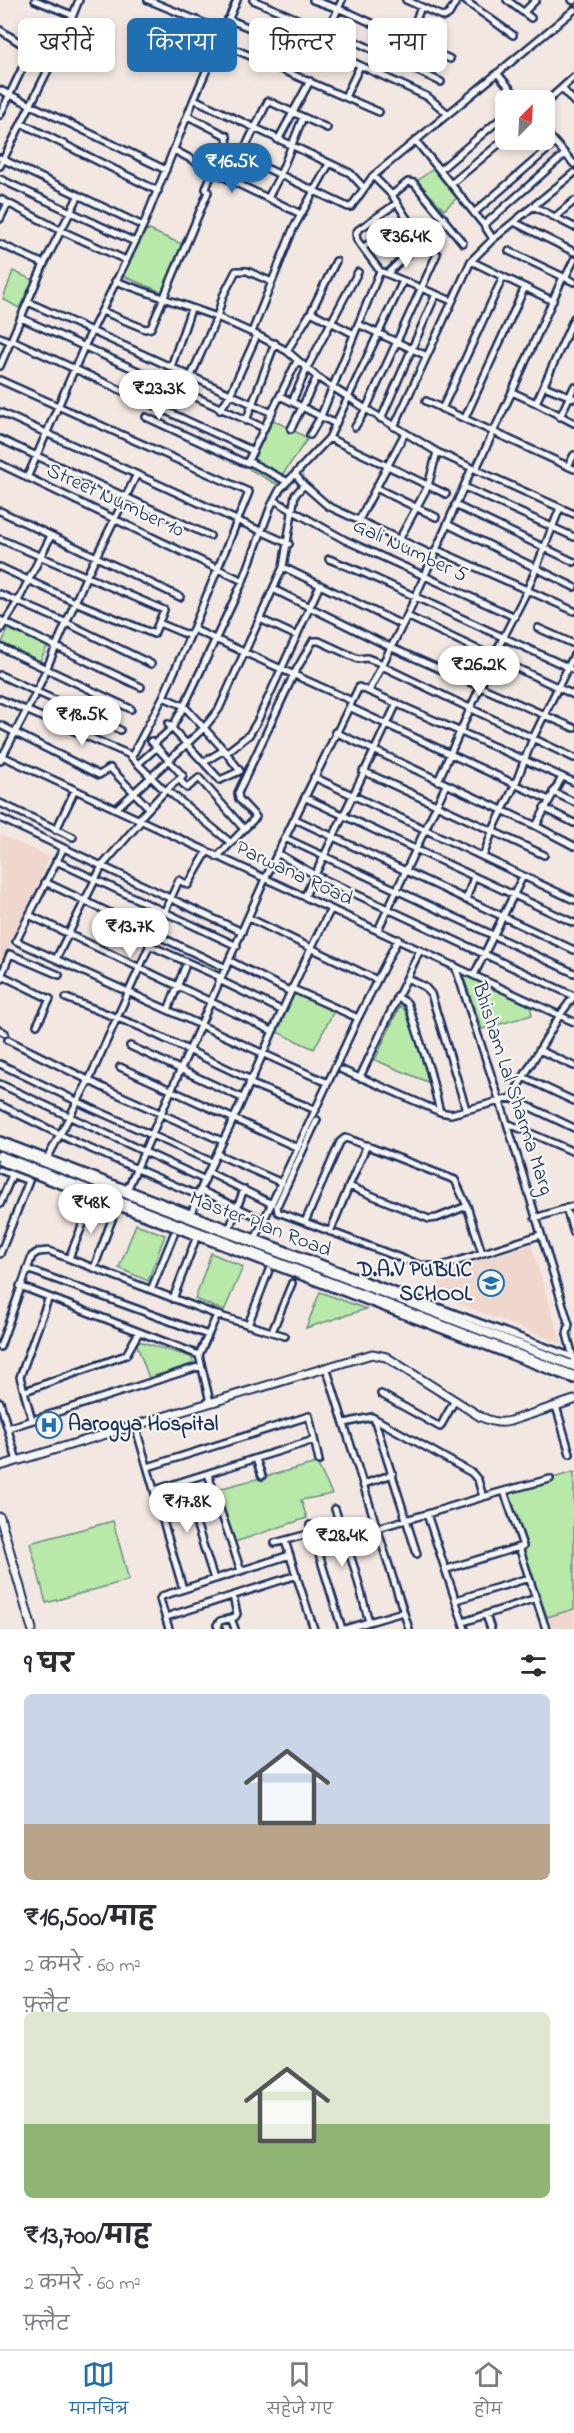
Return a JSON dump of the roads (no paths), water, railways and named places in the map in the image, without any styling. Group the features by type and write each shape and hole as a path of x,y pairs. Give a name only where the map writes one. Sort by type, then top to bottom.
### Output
{"main road":[{"name":"Master Plan Road","path":"0,1145 195,1216 574,1361"},
{"name":"Master Plan Road","path":"0,1156 574,1378"}],"street":[{"path":"35,0 72,15"},
{"path":"0,166 63,40 79,0"},
{"path":"148,0 190,18"},
{"path":"253,0 295,18"},
{"path":"313,0 368,21"},
{"path":"334,18 342,0"},
{"path":"406,0 444,17 449,14 457,0"},
{"path":"465,0 513,35"},
{"path":"507,0 531,18"},
{"path":"524,12 536,0"},
{"path":"228,18 235,1"},
{"path":"417,18 421,7"},
{"path":"188,116 227,136 227,148 241,156 351,207 373,176 574,10"},
{"path":"237,23 284,42 292,37 299,37 428,97 448,114"},
{"path":"0,30 31,50 0,115"},
{"path":"237,50 379,112"},
{"path":"345,97 360,66"},
{"path":"27,478 84,347 143,226 205,72"},
{"path":"420,72 441,82"},
{"path":"497,73 511,90"},
{"path":"555,94 574,77"},
{"path":"278,140 310,81"},
{"path":"562,88 574,102"},
{"path":"0,90 166,170"},
{"path":"194,99 350,173 364,188"},
{"path":"241,156 268,101 327,128"},
{"path":"268,198 280,175 303,117"},
{"path":"440,170 495,123"},
{"path":"23,124 158,191"},
{"path":"416,141 493,239"},
{"path":"555,143 574,164"},
{"path":"451,184 495,147"},
{"path":"174,150 301,214"},
{"path":"474,213 547,150"},
{"path":"484,225 565,154"},
{"path":"2,159 143,226"},
{"path":"220,410 230,395 255,333 282,254 329,164"},
{"path":"102,310 148,330 151,327 208,192 206,189 213,170"},
{"path":"394,427 471,261 493,239 516,223 574,173"},
{"path":"373,176 392,195 412,227"},
{"path":"0,179 135,242"},
{"path":"392,195 408,182 412,182 463,243"},
{"path":"0,366 44,264 78,197"},
{"path":"0,199 126,260"},
{"path":"555,218 574,201"},
{"path":"0,219 8,203"},
{"path":"397,203 356,233 357,240 380,271 452,301"},
{"path":"533,206 574,227"},
{"path":"364,247 406,217"},
{"path":"387,274 444,218"},
{"path":"516,223 574,252"},
{"path":"384,233 403,257"},
{"path":"0,254 2,245 44,264"},
{"path":"509,251 574,282"},
{"path":"355,427 366,409 437,255"},
{"path":"369,691 392,648 436,553 455,505 512,392 574,260"},
{"path":"287,351 311,312 336,261"},
{"path":"471,261 553,301"},
{"path":"191,376 217,317 223,296 236,271 246,271 272,282"},
{"path":"310,435 321,416 380,271"},
{"path":"292,402 307,368 358,272"},
{"path":"442,409 503,277"},
{"path":"115,281 255,333 287,351 317,377 437,452 574,514"},
{"path":"138,764 184,706 243,581 274,500 286,481 329,438 404,281"},
{"path":"465,418 525,287"},
{"path":"381,418 436,294"},
{"path":"28,302 272,413"},
{"path":"171,367 191,309"},
{"path":"311,312 354,334"},
{"path":"21,318 264,428"},
{"path":"536,403 574,318"},
{"path":"358,324 427,356"},
{"path":"0,337 75,369 253,452"},
{"path":"246,421 275,344"},
{"path":"248,463 297,361"},
{"path":"291,429 317,377"},
{"path":"0,380 247,491 248,497 190,636 163,698 132,756"},
{"path":"544,386 572,397"},
{"path":"560,417 572,397 574,387"},
{"path":"512,392 574,423"},
{"path":"280,396 336,424"},
{"path":"426,401 571,467 574,455"},
{"path":"0,412 237,522 289,543"},
{"path":"146,417 286,481"},
{"path":"359,520 405,433"},
{"path":"329,438 447,495"},
{"path":"0,439 210,536"},
{"path":"400,538 428,486 437,452"},
{"name":"Street Number 10","path":"0,464 243,581"},
{"path":"295,474 322,502 400,538 574,611"},
{"path":"1,758 36,693 86,577 136,476"},
{"path":"116,809 204,728 219,709 283,567 289,543 295,495 304,485"},
{"path":"464,487 574,537"},
{"path":"376,488 436,517"},
{"name":"Gali Number 5","path":"274,500 345,540 515,617"},
{"path":"455,505 574,562"},
{"path":"438,781 462,732 493,658 527,591 560,508"},
{"path":"0,512 180,597"},
{"path":"447,524 574,587"},
{"path":"0,630 2,620 17,603 51,536"},
{"path":"0,539 164,610 154,634 75,602 0,567"},
{"path":"329,559 571,668"},
{"path":"283,567 402,626"},
{"path":"204,762 243,741 253,729 320,585"},
{"path":"273,589 392,648 481,685 574,728"},
{"path":"0,594 67,623 151,664"},
{"path":"407,616 574,695"},
{"path":"260,619 297,636"},
{"path":"2,620 141,687"},
{"path":"159,623 190,636"},
{"path":"538,628 574,644"},
{"path":"193,629 352,701"},
{"path":"217,857 256,815 239,799 238,793 294,675 313,641 319,640 358,659 367,658 383,665 574,758"},
{"path":"0,647 131,709"},
{"path":"483,856 533,738 571,668 574,655"},
{"path":"0,675 120,730"},
{"path":"128,1188 265,879 359,687 574,782"},
{"path":"163,698 184,706 240,770 223,781 218,779 170,726"},
{"path":"0,699 132,756 150,776 231,843"},
{"path":"305,896 397,703"},
{"path":"349,707 549,800"},
{"path":"0,725 99,775 110,768 148,808"},
{"path":"335,732 574,846"},
{"path":"56,959 102,866 140,821 148,808 183,776 154,744"},
{"name":"Parwana Road","path":"1,758 75,790 574,1022"},
{"path":"363,771 544,855"},
{"path":"314,777 574,900"},
{"path":"536,826 562,777"},
{"path":"178,779 187,788 199,778 244,829"},
{"path":"378,930 446,785"},
{"path":"56,830 75,790"},
{"path":"553,792 574,802"},
{"path":"306,798 574,923"},
{"path":"0,803 73,837"},
{"path":"544,808 574,823"},
{"path":"0,818 242,932"},
{"path":"296,819 574,950"},
{"path":"285,838 574,973"},
{"path":"63,849 16,941 328,1083"},
{"path":"47,1159 90,1080 179,880 188,885 207,852"},
{"path":"277,853 315,875 574,996 560,1015 511,1098"},
{"path":"56,861 237,946"},
{"path":"474,975 523,876"},
{"path":"466,900 474,877"},
{"path":"45,882 226,968"},
{"path":"195,1216 198,1192 233,1120 290,989 331,909"},
{"path":"29,915 272,1031"},
{"path":"249,918 377,980"},
{"path":"256,1238 358,1018 398,939"},
{"path":"149,945 281,1010"},
{"path":"360,1078 420,950"},
{"path":"0,979 10,954 59,975"},
{"path":"230,962 358,1018"},
{"name":"Bhisham Lal Sharma Marg","path":"455,966 507,1123 569,1325 574,1330"},
{"path":"168,1010 185,967"},
{"path":"0,979 5,977 50,999 37,1025"},
{"path":"406,978 425,987 430,994 466,1109"},
{"path":"398,997 407,1003 410,1010 430,1071 440,1112"},
{"path":"66,998 188,1049 250,1082 316,1110"},
{"path":"8,1040 222,1141"},
{"path":"130,1046 242,1098"},
{"path":"539,1050 574,1066"},
{"path":"0,1064 212,1162"},
{"path":"120,1067 298,1148"},
{"path":"342,1070 440,1112 452,1114 511,1098 574,1128"},
{"path":"523,1077 574,1101"},
{"path":"0,1084 205,1180"},
{"path":"0,1105 136,1168 264,1220"},
{"path":"317,1120 277,1206 278,1212 426,1268 439,1267 540,1235"},
{"path":"507,1123 574,1152"},
{"path":"305,1222 340,1142 345,1138 455,1180 460,1187 482,1253"},
{"path":"0,1140 574,1361"},
{"path":"330,1232 366,1146"},
{"path":"217,1154 282,1183"},
{"path":"0,1162 574,1378"},
{"path":"0,1170 29,1181 0,1254"},
{"path":"208,1172 272,1204"},
{"path":"0,1204 12,1175"},
{"path":"349,1186 429,1219 467,1206"},
{"path":"230,1227 244,1189"},
{"path":"69,1258 91,1204"},
{"path":"535,1218 574,1206"},
{"path":"566,1208 574,1233"},
{"path":"94,1268 114,1214"},
{"path":"151,1290 174,1234"},
{"path":"173,1299 195,1241"},
{"path":"0,1345 32,1256 44,1250 217,1315 285,1336"},
{"path":"27,1269 208,1335"},
{"path":"248,1325 269,1270"},
{"path":"272,1332 292,1283"},
{"path":"20,1286 199,1356"},
{"path":"32,1420 20,1377 49,1297"},
{"path":"210,1402 199,1356 217,1315"},
{"name":"Bhisham Lal Sharma Marg","path":"569,1325 567,1334 574,1361"},
{"path":"25,1391 126,1355 139,1332"},
{"path":"0,1466 372,1354 382,1354 481,1417 502,1423 574,1400"},
{"path":"8,1428 201,1366"},
{"path":"326,1367 409,1629"},
{"path":"381,1394 440,1427 455,1400"},
{"path":"0,1402 17,1461"},
{"path":"555,1406 570,1454"},
{"path":"148,1467 309,1416 319,1461"},
{"path":"345,1423 367,1417 374,1418 472,1473 478,1480 483,1497"},
{"path":"374,1418 417,1554"},
{"path":"135,1425 183,1588"},
{"path":"155,1491 314,1440"},
{"path":"256,1459 262,1476"},
{"path":"208,1474 241,1571"},
{"path":"364,1484 393,1474"},
{"path":"377,1528 550,1479"},
{"path":"183,1482 214,1579"},
{"path":"447,1569 523,1546 504,1491"},
{"path":"335,1509 369,1622"},
{"path":"427,1514 465,1629"},
{"path":"0,1521 32,1629"},
{"path":"310,1525 344,1629 403,1612"},
{"path":"275,1543 312,1533"},
{"path":"285,1541 314,1629"},
{"path":"519,1547 546,1629"},
{"path":"169,1629 160,1599 162,1596 290,1555"},
{"path":"166,1617 297,1575"},
{"path":"456,1600 529,1578"},
{"path":"219,1629 220,1621 237,1614 233,1596"},
{"path":"462,1622 537,1598"},
{"path":"486,1615 491,1629"},
{"path":"231,1618 235,1629"}],"place":[{"name":"D.A.V PUBLIC SCHOOL","path":"491,1283"},
{"name":"Aarogya Hospital","path":"49,1425"}]}
